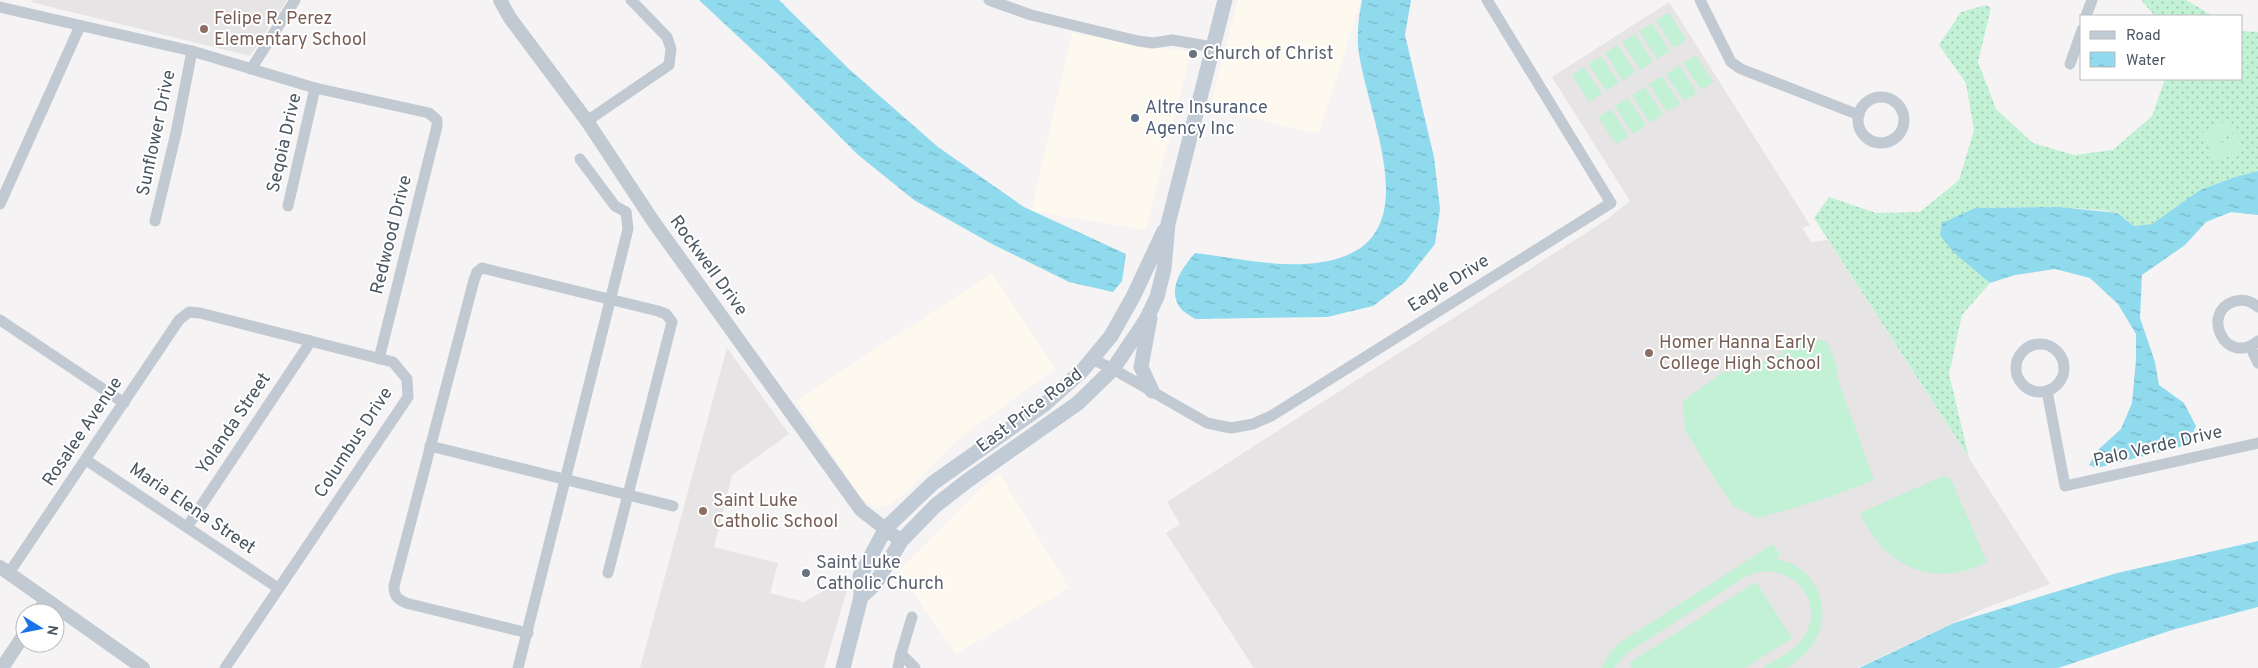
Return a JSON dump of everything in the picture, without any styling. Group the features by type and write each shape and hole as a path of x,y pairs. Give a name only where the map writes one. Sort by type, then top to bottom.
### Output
{"main road":[{"name":"East Price Road","path":"862,597 875,584 900,541 935,506 950,493 1078,403 1113,368 1152,308 1157,297 1164,268 1168,224 1225,0"},
{"name":"East Price Road","path":"843,668 862,597 860,576 886,528 933,484 1044,404 1082,371 1111,336 1126,310 1168,224"},
{"path":"1152,308 1141,367 1152,391"}],"street":[{"path":"251,69 295,0"},
{"name":"Rockwell Drive","path":"500,0 510,18 587,121 640,203 861,510 900,541"},
{"path":"587,121 669,65 671,49 667,37 631,0"},
{"path":"989,0 1031,15 1138,41 1153,43 1172,40 1213,47"},
{"name":"Eagle Drive","path":"1092,359 1113,368 1207,424 1230,428 1253,424 1271,416 1611,203 1487,0"},
{"path":"1700,0 1731,62 1741,69 1859,114"},
{"path":"2086,15 2092,0"},
{"path":"0,7 192,51 315,88"},
{"path":"0,204 80,26"},
{"path":"2070,64 2080,36"},
{"name":"Sunflower Drive","path":"155,221 176,133 192,51"},
{"name":"Redwood Drive","path":"315,88 429,113 437,120 379,359"},
{"name":"Seqoia Drive","path":"288,206 315,88"},
{"path":"1883,97 1897,103 1904,118 1904,126 1901,132 1890,142 1876,143 1864,135 1860,129 1859,114 1868,101 1883,97"},
{"path":"580,159 615,206 626,212"},
{"path":"518,668 616,279 612,266 626,212 640,203"},
{"path":"528,633 406,603 395,596 394,586 430,446 477,272 482,268 658,311 666,314 672,322 608,573"},
{"path":"2258,307 2247,301 2231,302 2220,314 2217,322 2221,338 2227,344 2242,348 2254,344 2258,363"},
{"name":"Columbus Drive","path":"189,312 200,313 393,362 407,379 408,397 225,668"},
{"name":"Rosalee Avenue","path":"5,570 86,460 179,320 189,312"},
{"path":"0,320 124,403"},
{"name":"Yolanda Street","path":"187,527 310,341"},
{"path":"2038,344 2053,348 2062,360 2064,367 2059,382 2047,391 2040,392 2024,386 2016,373 2019,357 2031,346 2038,344"},
{"name":"Palo Verde Drive","path":"2047,391 2065,486 2258,443"},
{"path":"430,446 673,506"},
{"name":"Maria Elena Street","path":"86,460 278,588"},
{"path":"5,570 46,601 143,668"},
{"path":"898,668 912,617"},
{"path":"2,668 15,648"},
{"path":"902,654 915,668"}],"shaded area":[{"name":"Felipe R. Perez Elementary School","path":"33,0 287,0 250,56 31,2"},
{"path":"1238,0 1361,0 1319,134 1210,108"},
{"name":"Homer Hanna Early College High School","path":"1669,2 1810,225 1802,228 1811,242 1828,240 2050,584 1983,609 1857,668 1254,668 1166,533 1180,524 1167,502 1606,220 1630,201 1552,77"},
{"path":"1072,33 1191,52 1146,230 1031,211"},
{"path":"992,273 1055,369 957,440 904,494 888,505 877,509 862,499 796,401"},
{"name":"Saint Luke Catholic School","path":"727,348 789,434 732,475 714,547 778,563 770,593 804,602 845,579 849,583 824,668 640,668"},
{"path":"999,473 1069,588 956,654 899,571 975,494"}],"green space":[{"path":"2141,0 2186,0 2211,15 2154,15"},
{"path":"1986,5 1991,8 1978,62 1996,109 2033,143 2074,155 2113,150 2152,116 2165,80 2243,80 2243,31 2258,32 2258,171 2200,190 2152,224 2134,226 2117,213 2100,210 2060,207 1975,208 1980,273 1990,283 1962,315 1949,374 1969,458 1814,218 1829,197 1876,213 1920,212 1959,180 1974,130 1966,83 1939,45 1961,12"},
{"path":"1669,12 1686,40 1674,48 1656,21"},
{"path":"1652,23 1670,51 1657,59 1639,31"},
{"path":"1635,34 1653,62 1640,70 1622,42"},
{"path":"1618,45 1635,72 1623,81 1605,53"},
{"path":"1696,55 1713,82 1701,90 1683,63"},
{"path":"1601,56 1619,83 1606,91 1588,64"},
{"path":"1679,65 1697,93 1684,101 1666,74"},
{"path":"1584,67 1602,94 1589,102 1572,75"},
{"path":"1662,76 1680,104 1667,112 1649,84"},
{"path":"1645,87 1663,114 1650,123 1632,95"},
{"path":"1628,98 1646,125 1633,134 1615,106"},
{"path":"1611,109 1629,136 1616,144 1598,117"},
{"path":"2229,119 2235,132 2206,147 2199,134"},
{"path":"2237,135 2244,148 2214,164 2208,150"},
{"path":"1810,336 1828,343 1839,373 1836,374 1874,480 1824,499 1758,518 1733,506 1715,479 1685,430 1683,401 1722,373 1738,371 1783,354 1782,351"},
{"path":"1943,476 1951,479 1987,562 1967,570 1929,573 1912,568 1896,559 1882,547 1870,532 1860,513"},
{"path":"1773,544 1780,555 1775,559 1792,564 1805,573 1815,585 1821,599 1820,630 1813,644 1794,664 1785,668 1762,668 1780,658 1797,645 1805,635 1811,620 1811,607 1806,594 1798,584 1786,576 1773,572 1759,572 1745,577 1627,653 1614,668 1601,668 1609,654 1619,643"},
{"path":"1756,582 1792,638 1745,668 1632,668 1629,663"}],"water":[{"path":"699,0 779,0 849,69 938,147 1024,207 1126,254 1122,281 1113,292 1069,282 992,244 914,200 857,154 777,73"},
{"path":"1362,0 1411,0 1405,35 1434,157 1440,209 1435,244 1405,282 1373,306 1327,317 1195,319 1182,310 1177,303 1175,288 1185,266 1195,253 1263,262 1304,264 1344,256 1369,240 1382,217 1386,189 1383,157 1358,45"},
{"path":"2258,171 2258,215 2231,212 2206,222 2185,245 2142,275 2140,318 2155,362 2159,385 2184,403 2196,426 2188,445 2096,468 2089,465 2099,449 2121,429 2132,403 2136,360 2136,334 2118,304 2090,278 2055,269 2015,275 1990,283 1952,251 1940,235 1942,223 1975,208 2060,207 2117,213 2134,226 2152,224 2200,190"},
{"path":"2258,541 2258,607 2172,630 2058,668 1859,668 1954,623 2117,573"}],"place":[{"name":"Felipe R. Perez Elementary School","path":"204,29"},
{"name":"Church of Christ","path":"1193,54"},
{"name":"Altre Insurance Agency Inc","path":"1135,118"},
{"name":"Homer Hanna Early College High School","path":"1649,353"},
{"name":"Saint Luke Catholic School","path":"703,511"},
{"name":"Saint Luke Catholic Church","path":"806,573"}]}
